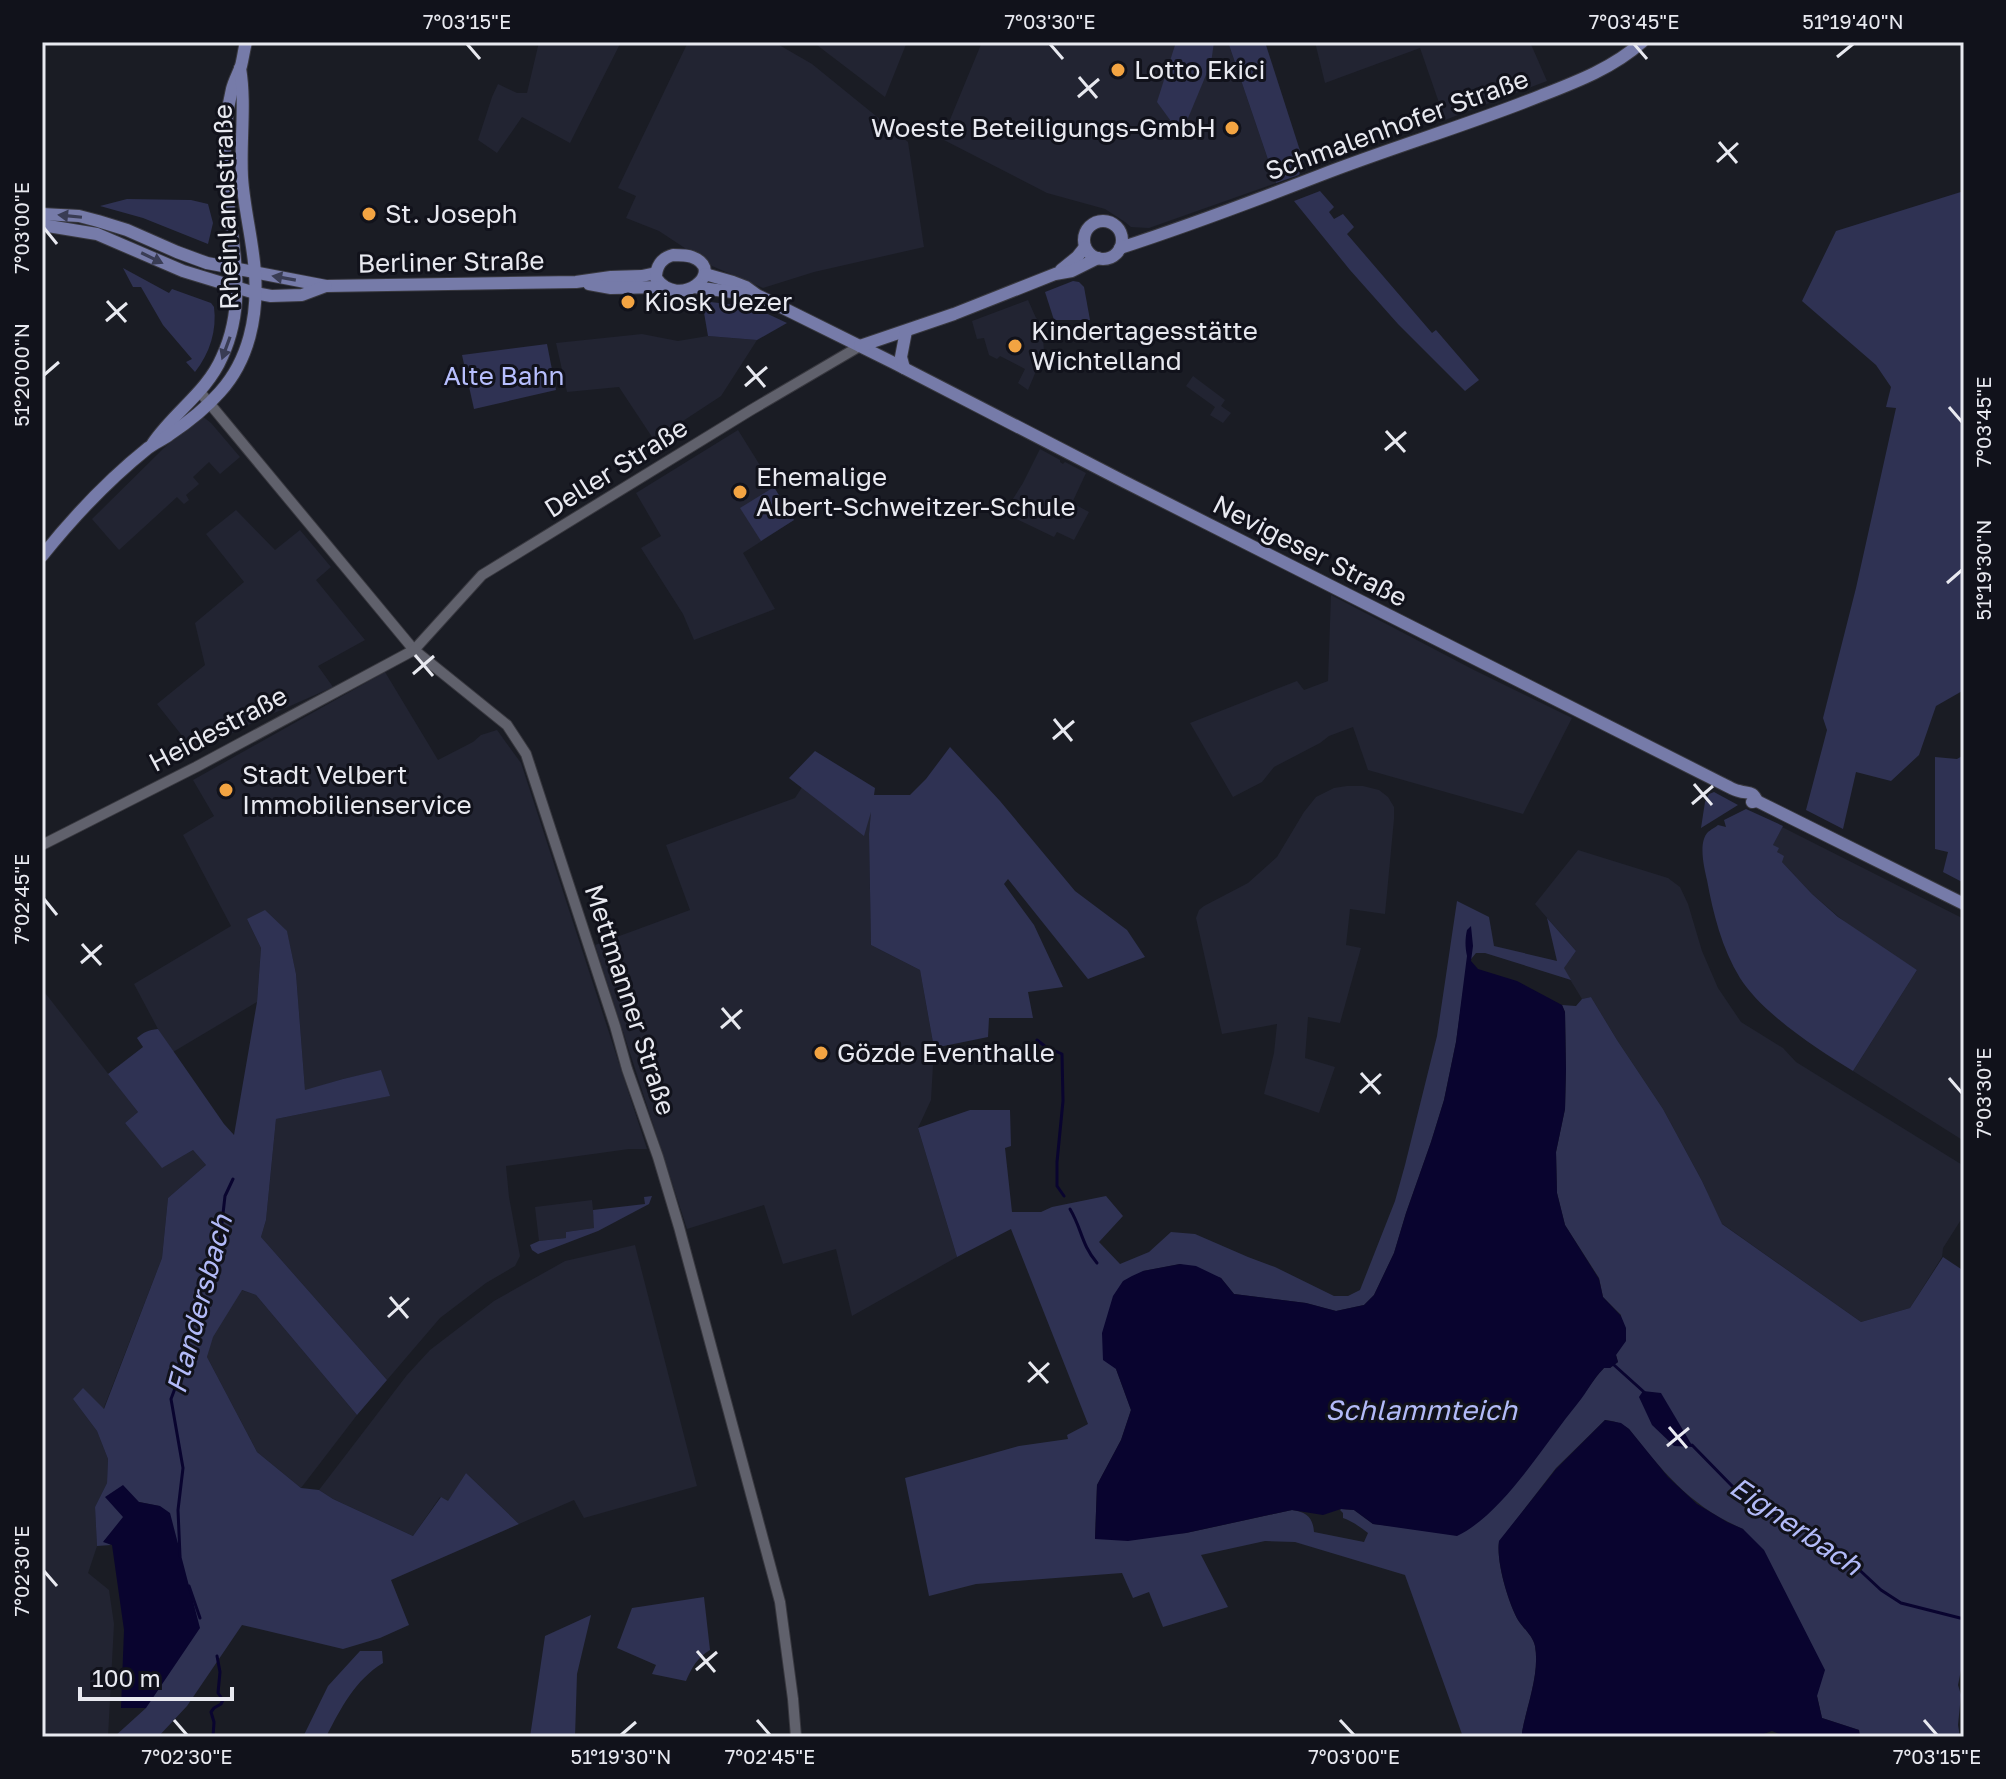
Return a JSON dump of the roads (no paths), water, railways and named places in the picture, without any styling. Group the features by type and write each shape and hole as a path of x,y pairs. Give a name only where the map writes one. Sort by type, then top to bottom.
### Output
{"main road":[{"path":"240,68 246,42"},
{"name":"Schmalenhofer Straße","path":"1120,248 1161,236 1521,104 1614,63 1642,42"},
{"name":"Rheinlandstraße","path":"151,446 168,423 211,379 226,348 233,321 237,270 225,168 229,107 240,68"},
{"name":"Rheinlandstraße","path":"42,556 88,502 151,446 210,403 234,374 245,352 251,329 255,273 242,179 244,90 240,68"},
{"name":"Berliner Straße","path":"42,214 79,216 127,230 207,263 326,286 576,282 656,273"},
{"path":"1109,221 1118,227 1121,234 1120,248 1108,258 1098,258 1085,247 1086,230 1094,222 1109,221"},
{"name":"Berliner Straße","path":"42,225 101,235 183,271 255,293 302,295 326,286"},
{"name":"Schmalenhofer Straße","path":"1121,234 1161,236"},
{"path":"1055,274 1069,265 1085,247"},
{"path":"673,255 693,257 703,266 705,274 694,287 681,291 665,287 656,278 662,260 673,255"},
{"path":"860,346 1055,274 1072,271 1098,258"},
{"name":"Nevigeser Straße","path":"705,274 733,282 1741,793 1749,802 1757,801 1964,904"},
{"name":"Berliner Straße","path":"576,282 611,288 665,287"},
{"path":"694,287 757,295"},
{"path":"904,368 901,357 906,331"}],"street":[{"name":"Deller Straße","path":"414,650 482,575 860,346"},
{"name":"Mettmanner Straße","path":"200,392 414,650 507,725 526,754 683,1240 780,1602 796,1737"},
{"name":"Heidestraße","path":"42,845 414,650"}],"water":[{"name":"Schlammteich","path":"1471,926 1471,961 1478,969 1517,981 1562,1005 1565,1012 1565,1109 1556,1152 1557,1193 1565,1225 1599,1279 1603,1297 1621,1316 1626,1328 1626,1341 1616,1355 1618,1362 1600,1372 1507,1495 1474,1526 1457,1536 1373,1524 1354,1510 1341,1509 1323,1515 1292,1510 1186,1533 1128,1541 1095,1539 1097,1485 1121,1440 1131,1410 1116,1369 1103,1360 1102,1333 1113,1296 1123,1281 1132,1276 1180,1264 1196,1266 1221,1278 1234,1294 1306,1303 1336,1311 1364,1305 1374,1295 1394,1253 1444,1100 1456,1042 1467,956 1466,933"},
{"path":"1643,1391 1661,1393 1693,1447 1674,1446 1652,1425 1639,1397"},
{"name":"Schlammteich","path":"1605,1420 1621,1423 1629,1429 1668,1477 1697,1504 1743,1529 1764,1550 1825,1670 1817,1696 1822,1718 1859,1730 1860,1737 1787,1737 1772,1731 1755,1737 1522,1737 1534,1678 1535,1646 1510,1603 1501,1570 1499,1541 1556,1469"},
{"path":"123,1485 139,1502 160,1506 170,1513 200,1628 146,1708 121,1708 124,1630 112,1545 103,1542 123,1517 105,1497"}],"waterway":[{"path":"1037,1040 1062,1054 1063,1101 1057,1186 1064,1196"},
{"name":"Flandersbach","path":"180,1556 178,1510 183,1468 171,1399 177,1383 180,1355 220,1240 225,1196 233,1179"},
{"path":"1070,1209 1097,1263"},
{"name":"Eignerbach","path":"1614,1365 1644,1392"},
{"name":"Eignerbach","path":"1692,1445 1735,1489 1772,1515 1811,1531 1901,1603 1964,1619"},
{"name":"Flandersbach","path":"189,1586 200,1618"},
{"name":"Flandersbach","path":"213,1737 211,1712 223,1700 218,1693 220,1672 217,1656"}],"place":[{"name":"Lotto Ekici","path":"1118,70"},
{"name":"Woeste Beteiligungs-GmbH","path":"1232,128"},
{"name":"St. Joseph","path":"369,214"},
{"name":"Kiosk Uezer","path":"628,302"},
{"name":"Kindertagesstätte Wichtelland","path":"1015,346"},
{"name":"Ehemalige Albert-Schweitzer-Schule","path":"740,492"},
{"name":"Stadt Velbert Immobilienservice","path":"226,790"},
{"name":"Gözde Eventhalle","path":"821,1053"}],"park label":[{"name":"Alte Bahn","path":"504,376"}]}
